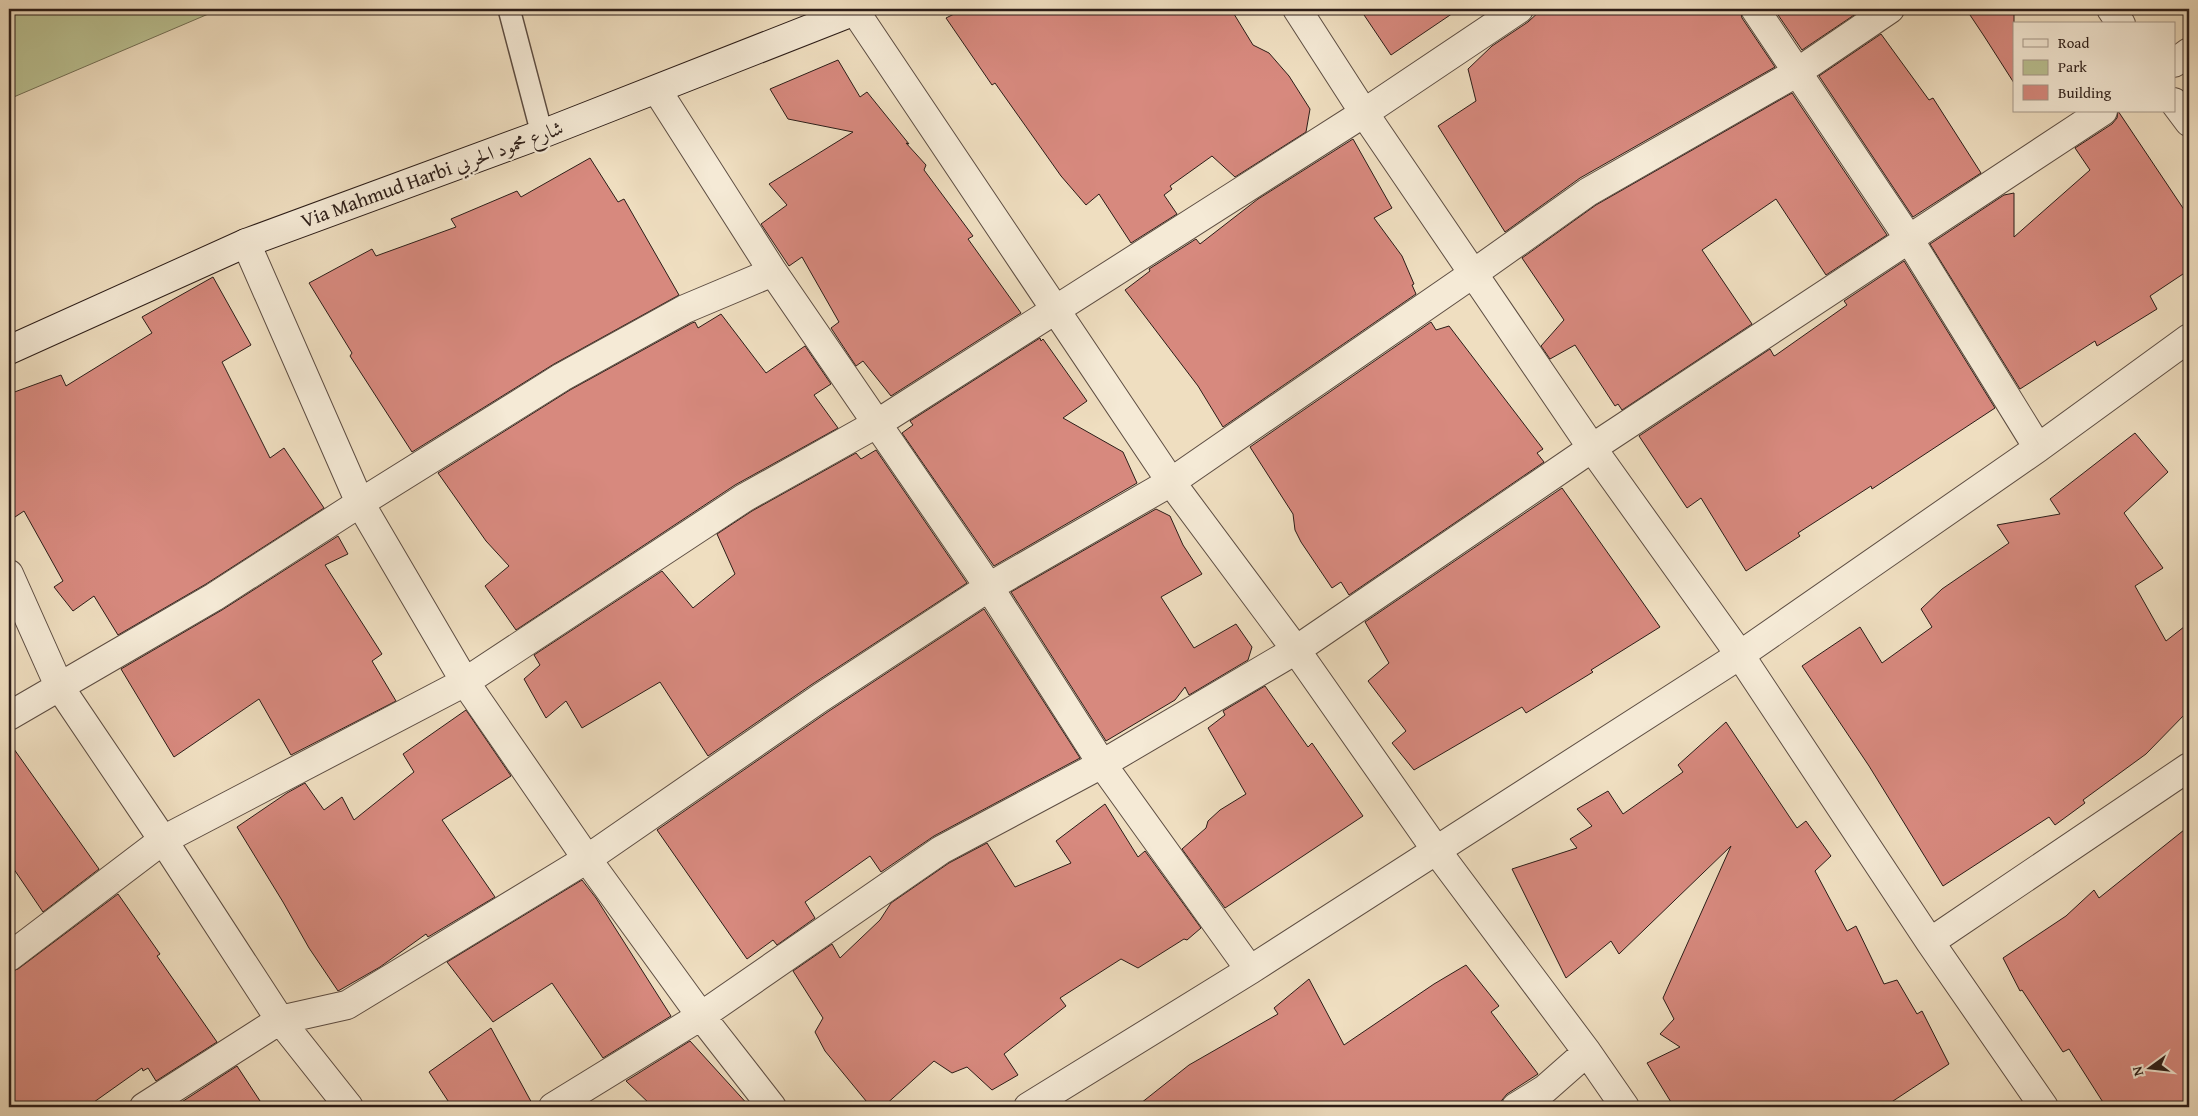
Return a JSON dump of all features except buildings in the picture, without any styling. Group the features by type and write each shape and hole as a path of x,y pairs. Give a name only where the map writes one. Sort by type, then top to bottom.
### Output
{"street":[{"path":"1297,9 1364,113 1592,448 1740,655 1930,942 2044,1107"},
{"path":"9,957 163,840 465,682 744,498 878,423 1055,311 1364,113 1518,9"},
{"path":"1756,9 1796,73 1909,239 2038,448"},
{"path":"144,1107 280,1020 347,1005 587,859 820,698 989,587 1171,482 1588,192 1796,73 1890,9"},
{"path":"2111,9 2120,22"},
{"name":"Via Mahmud Harbi شارع محمود الحربي","path":"9,350 246,243 542,134 858,10"},
{"path":"858,10 1055,311 1171,482 1296,650 1436,850 1587,1052 1625,1107"},
{"path":"2176,62 2189,52"},
{"path":"657,90 773,272 989,587 1102,764 1250,970"},
{"path":"2176,105 2189,122"},
{"path":"553,1107 701,1016 941,850 1102,764 1296,650 1592,448 2100,112"},
{"path":"246,243 360,503 465,682 587,859 701,1016 772,1107"},
{"path":"9,716 214,597 562,377 685,309 773,272"},
{"path":"1028,1107 1250,970 1740,655 2038,448 2189,338"},
{"path":"9,574 59,686 163,840 280,1020 349,1107"},
{"path":"1930,942 2189,767"},
{"path":"1516,1107 1545,1089 1587,1052"}],"lane":[{"path":"509,9 542,134"}],"green space":[{"path":"9,9 220,9 9,99"}]}
